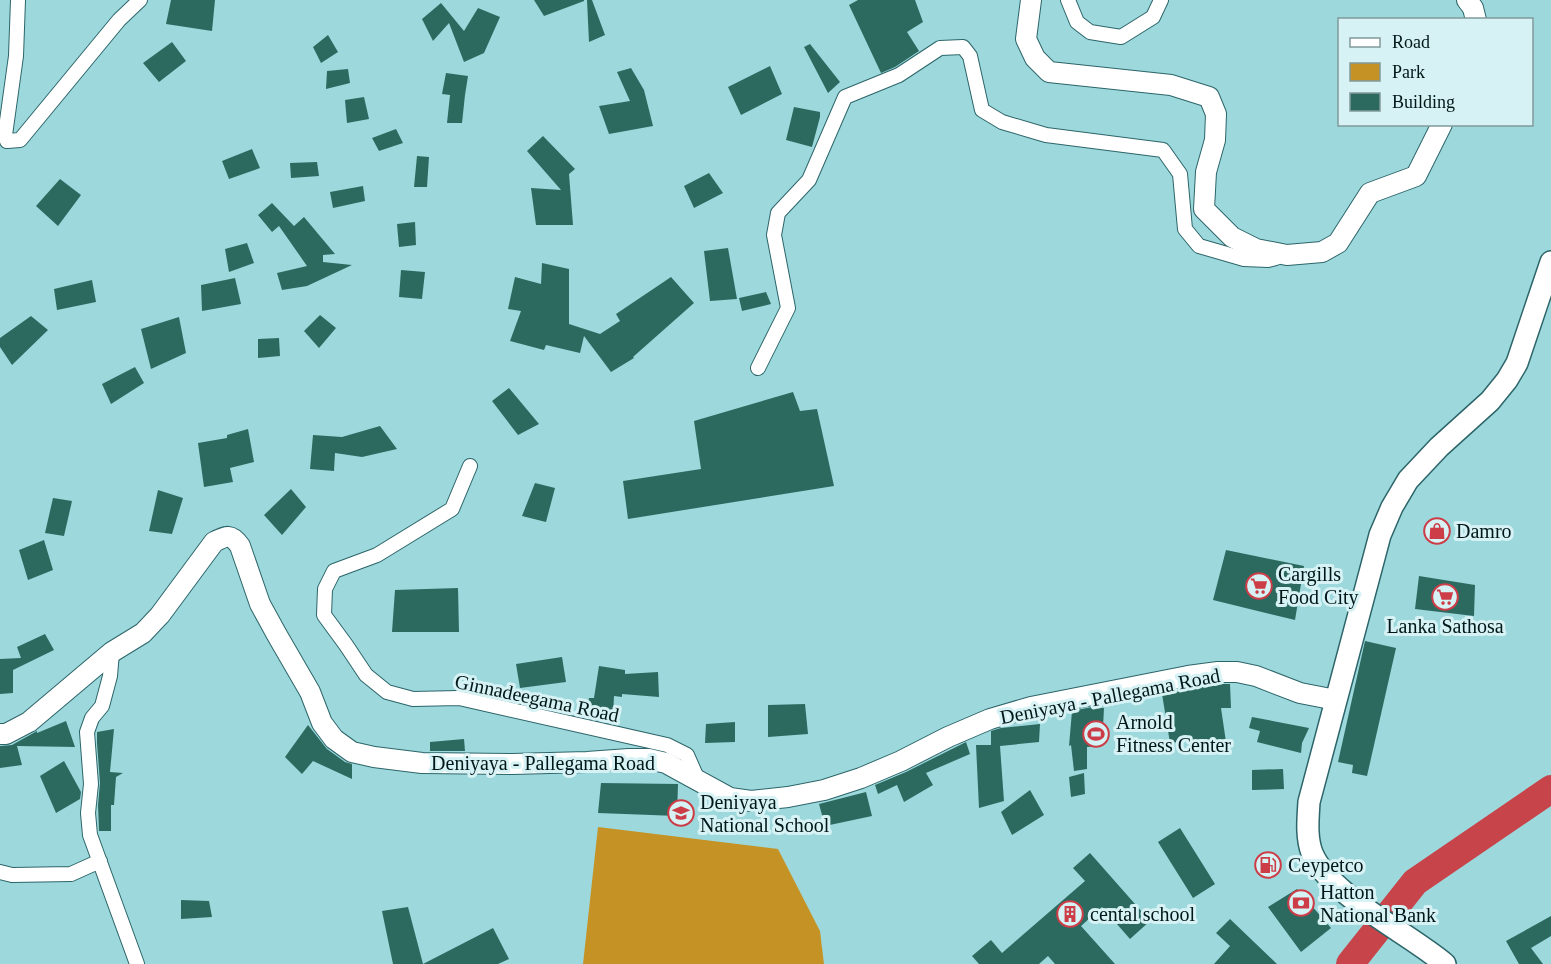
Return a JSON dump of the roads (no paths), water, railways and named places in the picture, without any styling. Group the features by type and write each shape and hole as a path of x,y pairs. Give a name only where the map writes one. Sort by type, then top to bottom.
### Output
{"main road":[{"path":"1031,0 1026,39 1035,58 1049,72 1172,85 1209,97 1216,114 1215,140 1206,172 1204,209 1232,237 1256,249 1287,255 1322,252 1338,243 1370,194 1416,176 1442,126"},
{"path":"1467,0 1473,8 1476,18"},
{"path":"1445,964 1347,894 1324,872 1312,852 1308,829 1309,802 1380,535 1392,507 1408,480 1439,447 1490,401 1507,380 1517,363 1551,262"},
{"name":"Deniyaya - Pallegama Road","path":"0,735 29,722 112,652 143,633 160,615 214,542 224,537 231,537 240,546 260,604 310,692 322,723 334,740 352,752 374,757 422,763 523,764 649,759 666,763 730,798 750,801 824,790 861,778 948,737 1000,716 1031,707 1188,676 1237,672 1256,676 1300,693 1336,700"}],"street":[{"path":"18,0 16,56 5,135 7,141 14,142 20,140 119,20 140,0"},
{"path":"1068,0 1077,22 1090,32 1121,37 1153,17 1161,0"},
{"path":"758,368 788,309 774,235 778,213 809,180 846,98 899,75 940,48 963,47 970,56 982,110 1002,122 1046,135 1163,150 1180,174 1185,229 1199,246 1244,259 1268,260 1287,255"},
{"name":"Ginnadeegama Road","path":"470,466 452,509 376,555 334,571 325,589 324,615 366,675 387,692 413,699 459,698 667,745 687,755 698,780"},
{"path":"112,652 110,676 102,706 92,718 87,732 91,784 88,813 90,835 137,964"},
{"path":"0,872 12,875 71,874 100,861"}],"waterway":[{"path":"1350,964 1415,882 1551,789"}],"place":[{"name":"Damro","path":"1437,531"},
{"name":"Cargills Food City","path":"1259,586"},
{"name":"Lanka Sathosa","path":"1445,597"},
{"name":"Arnold Fitness Center","path":"1096,734"},
{"name":"Deniyaya National School","path":"681,813"},
{"name":"Ceypetco","path":"1268,865"},
{"name":"Hatton National Bank","path":"1301,903"},
{"name":"cental school","path":"1070,914"}]}
